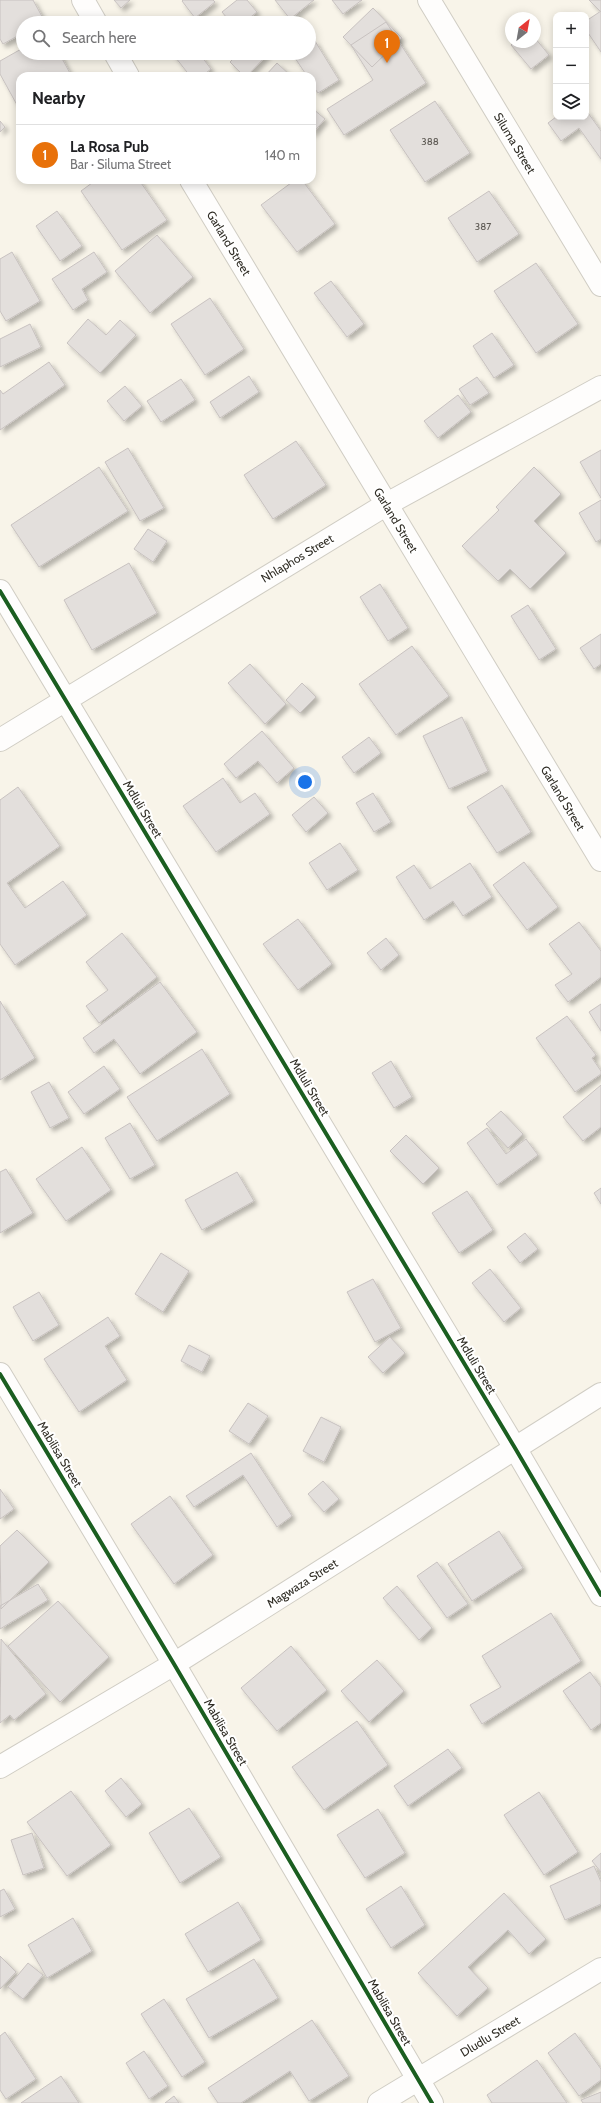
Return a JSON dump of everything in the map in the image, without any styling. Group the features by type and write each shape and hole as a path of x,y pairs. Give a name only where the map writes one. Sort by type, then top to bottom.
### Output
{"street":[{"path":"83,0 92,16"},
{"name":"Siluma Street","path":"429,0 601,285"},
{"path":"119,60 126,72"},
{"name":"Garland Street","path":"193,184 601,860"},
{"name":"Nhlaphos Street","path":"0,740 387,504 601,387"},
{"name":"Mdluli Street","path":"0,591 515,1448 601,1594"},
{"name":"Mabilisa Street","path":"0,1374 174,1664 432,2103"},
{"name":"Magwaza Street","path":"0,1767 174,1664 601,1394"},
{"name":"Dludlu Street","path":"379,2103 601,1969"}],"building":[{"path":"0,0 33,0 42,16 16,16 16,37 3,44 0,39"},
{"path":"114,0 130,0 121,8"},
{"path":"213,0 215,2 198,16 193,16 182,1"},
{"path":"237,0 247,0 257,12 252,16 225,16 222,12"},
{"path":"275,0 314,0 294,16 288,16"},
{"path":"332,0 362,0 343,14"},
{"path":"589,0 601,0 601,12"},
{"path":"373,8 402,38 372,67 343,37"},
{"path":"601,11 601,52 589,34 589,19"},
{"path":"386,22 426,83 344,135 327,109 373,80 351,45"},
{"path":"316,43 339,80 318,93 316,90 316,72 304,72 296,60 316,60"},
{"path":"541,45 549,55 531,69 514,48 541,48"},
{"path":"16,52 16,60 63,60 69,72 16,72 16,103 0,74 0,61"},
{"path":"177,60 204,60 211,69 207,72 187,72"},
{"path":"232,60 262,60 251,72 240,72 230,62"},
{"path":"277,63 287,72 269,72"},
{"path":"435,101 470,153 425,182 390,130"},
{"path":"316,111 325,119 316,129"},
{"path":"589,114 601,131 601,159 579,128 561,141 548,123 553,119 589,120"},
{"path":"0,121 5,127 0,132"},
{"path":"91,184 142,184 167,220 122,250 81,191"},
{"path":"290,184 305,184 335,224 297,252 261,205"},
{"path":"489,191 519,234 477,262 448,218"},
{"path":"57,211 82,246 60,261 36,226"},
{"path":"157,235 193,277 150,313 115,271"},
{"path":"12,252 40,301 6,321 0,311 0,259"},
{"path":"94,252 107,272 82,289 88,300 73,310 52,279"},
{"path":"536,263 578,324 536,353 494,291"},
{"path":"331,281 364,324 347,337 314,293"},
{"path":"210,298 244,349 205,375 171,324"},
{"path":"88,319 106,335 120,320 136,335 100,373 67,343"},
{"path":"30,324 41,347 0,367 0,339"},
{"path":"492,333 514,365 494,378 473,346"},
{"path":"49,362 65,385 0,430 0,390 3,394"},
{"path":"249,376 259,392 220,418 210,402"},
{"path":"477,377 489,393 470,405 459,389"},
{"path":"181,379 195,400 161,422 147,401"},
{"path":"125,386 142,406 124,421 107,401"},
{"path":"458,395 471,412 438,438 424,421"},
{"path":"296,441 326,485 273,519 244,475"},
{"path":"128,448 164,508 140,521 105,462"},
{"path":"601,450 601,498 580,462"},
{"path":"99,467 128,511 39,567 11,525"},
{"path":"534,467 561,494 534,521 566,553 530,589 510,569 498,581 462,546 499,510 496,507"},
{"path":"601,500 601,539 596,542 579,513"},
{"path":"148,529 167,541 153,562 134,549"},
{"path":"129,563 157,613 92,650 64,600"},
{"path":"380,584 408,628 388,641 360,597"},
{"path":"528,605 556,649 539,660 511,616"},
{"path":"601,634 601,664 594,669 580,648"},
{"path":"412,646 449,696 396,735 359,684"},
{"path":"250,664 286,704 265,724 228,683"},
{"path":"302,683 316,697 300,713 286,700"},
{"path":"462,717 488,771 449,789 423,736"},
{"path":"262,731 294,768 277,783 258,761 236,778 224,764"},
{"path":"369,737 381,753 354,773 342,757"},
{"path":"223,778 240,803 255,793 270,814 216,852 183,806"},
{"path":"502,785 531,832 497,853 467,807"},
{"path":"18,787 60,846 7,883 25,908 63,881 87,915 15,965 0,944 0,800"},
{"path":"373,793 391,822 374,832 356,803"},
{"path":"314,797 328,813 306,832 292,815"},
{"path":"340,843 358,870 327,890 309,863"},
{"path":"524,862 558,907 527,930 493,885"},
{"path":"470,863 492,897 463,916 453,901 424,920 396,877 414,865 430,889"},
{"path":"298,919 332,964 298,990 263,944"},
{"path":"579,922 601,951 601,977 568,1002 555,985 572,974 549,944"},
{"path":"122,933 157,977 99,1023 86,1006 108,990 86,962"},
{"path":"386,938 399,955 381,970 367,953"},
{"path":"160,982 197,1032 140,1074 114,1039 94,1053 83,1038"},
{"path":"0,1001 35,1058 0,1080"},
{"path":"601,1004 601,1031 589,1012"},
{"path":"567,1016 596,1055 592,1058 601,1071 601,1074 575,1092 536,1038"},
{"path":"202,1049 230,1094 157,1141 127,1097"},
{"path":"391,1061 412,1097 394,1108 372,1073"},
{"path":"104,1066 120,1089 84,1114 68,1092"},
{"path":"49,1082 69,1118 50,1128 31,1092"},
{"path":"601,1085 601,1127 583,1141 563,1117"},
{"path":"501,1111 523,1134 508,1148 486,1124"},
{"path":"130,1123 155,1165 130,1179 105,1138"},
{"path":"487,1128 506,1154 526,1139 538,1155 497,1185 467,1143"},
{"path":"406,1135 439,1168 423,1184 390,1151"},
{"path":"82,1147 111,1190 66,1221 36,1179"},
{"path":"6,1169 33,1213 0,1233 0,1172"},
{"path":"237,1172 254,1201 202,1230 185,1200"},
{"path":"601,1188 601,1204 594,1193"},
{"path":"467,1191 493,1230 459,1253 432,1213"},
{"path":"525,1233 538,1249 520,1263 507,1247"},
{"path":"161,1253 189,1271 163,1312 135,1294"},
{"path":"490,1269 521,1308 504,1322 472,1283"},
{"path":"373,1279 401,1328 375,1342 347,1292"},
{"path":"39,1292 59,1325 33,1341 13,1307"},
{"path":"108,1317 120,1336 105,1346 127,1380 79,1412 44,1359"},
{"path":"390,1337 405,1353 383,1373 368,1357"},
{"path":"189,1345 210,1356 202,1372 181,1361"},
{"path":"248,1403 268,1416 249,1444 229,1431"},
{"path":"321,1417 341,1427 324,1462 303,1451"},
{"path":"251,1453 292,1516 277,1527 243,1475 194,1507 186,1496"},
{"path":"323,1481 339,1499 324,1512 308,1494"},
{"path":"0,1489 14,1509 0,1519"},
{"path":"170,1496 213,1555 174,1584 131,1524"},
{"path":"17,1530 49,1562 1,1609 0,1546"},
{"path":"499,1531 523,1568 472,1601 448,1564"},
{"path":"437,1562 468,1604 447,1618 417,1576"},
{"path":"38,1584 48,1600 0,1629 0,1606"},
{"path":"397,1586 432,1628 419,1640 383,1598"},
{"path":"58,1601 109,1657 60,1702 8,1646"},
{"path":"551,1613 581,1661 482,1724 470,1705 501,1687 482,1656"},
{"path":"1,1639 46,1694 14,1720 10,1715 0,1723"},
{"path":"291,1646 327,1690 277,1731 241,1688"},
{"path":"377,1660 404,1691 369,1722 341,1691"},
{"path":"590,1672 601,1687 601,1723 591,1730 563,1691"},
{"path":"357,1721 388,1765 324,1810 292,1767"},
{"path":"448,1749 462,1768 408,1806 394,1786"},
{"path":"121,1778 142,1804 126,1817 105,1791"},
{"path":"71,1791 111,1845 67,1876 27,1822"},
{"path":"539,1792 578,1852 544,1875 504,1815"},
{"path":"189,1808 221,1857 180,1883 149,1833"},
{"path":"378,1809 405,1853 365,1878 337,1835"},
{"path":"32,1833 44,1868 23,1875 11,1840"},
{"path":"601,1853 601,1872 592,1861"},
{"path":"594,1866 601,1882 601,1904 565,1920 550,1886"},
{"path":"401,1886 425,1925 391,1948 366,1909"},
{"path":"4,1889 15,1909 0,1917 0,1891"},
{"path":"504,1893 546,1939 529,1954 508,1930 468,1967 488,1988 457,2016 418,1973"},
{"path":"238,1902 261,1940 208,1972 185,1934"},
{"path":"73,1918 92,1951 47,1978 28,1945"},
{"path":"0,1956 16,1972 0,1989"},
{"path":"254,1959 278,1998 209,2038 186,1999"},
{"path":"28,1963 43,1975 23,1999 8,1987"},
{"path":"164,1999 205,2062 182,2077 141,2014"},
{"path":"312,2020 349,2076 309,2101 290,2071 241,2103 218,2103 208,2088"},
{"path":"5,2032 36,2079 6,2099 0,2090 0,2036"},
{"path":"575,2033 601,2069 601,2080 579,2096 548,2053"},
{"path":"144,2051 168,2086 149,2099 126,2063"},
{"path":"537,2060 567,2103 492,2103 487,2095"},
{"path":"61,2076 79,2103 21,2103"},
{"path":"601,2092 601,2103 583,2103 581,2100"},
{"path":"174,2096 179,2103 165,2103"}],"cycle path":[{"path":"0,591 515,1448 601,1595"},
{"path":"0,1374 174,1664 432,2103"}],"place":[{"name":"La Rosa Pub","path":"387,63"}]}
